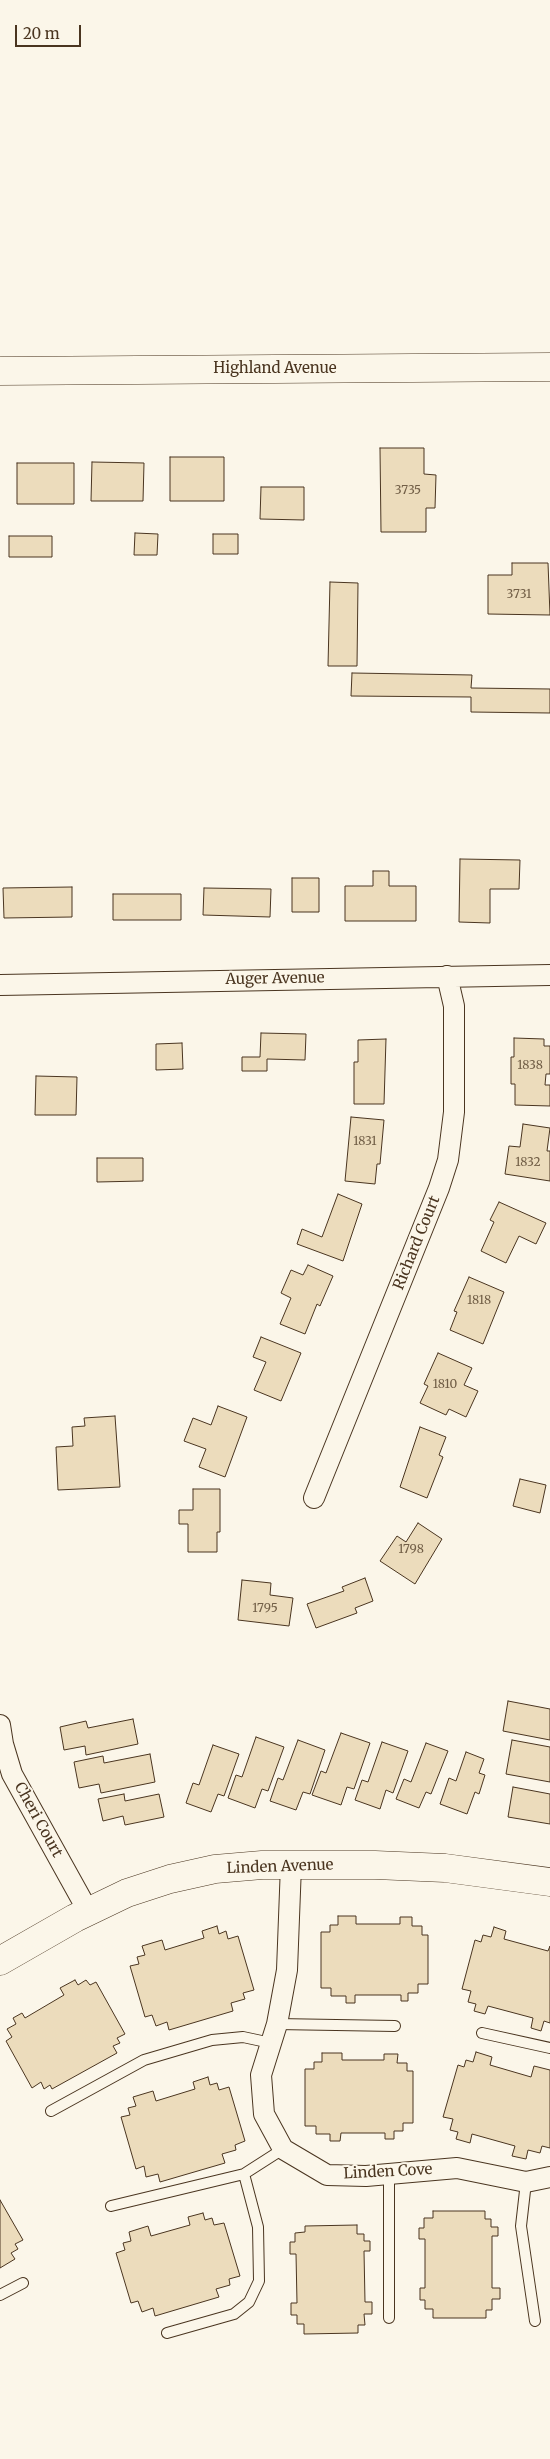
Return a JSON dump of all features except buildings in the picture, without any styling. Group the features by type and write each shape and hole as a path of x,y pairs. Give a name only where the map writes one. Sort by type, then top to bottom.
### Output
{"street":[{"name":"Highland Avenue","path":"0,371 550,367"},
{"name":"Auger Avenue","path":"0,985 550,975"},
{"name":"Richard Court","path":"314,1498 435,1197 448,1160 454,1112 454,1006 447,976"},
{"name":"Cheri Court","path":"0,1725 3,1744 12,1774 88,1911"},
{"name":"Linden Avenue","path":"0,1961 88,1911 127,1893 170,1879 215,1869 291,1864 445,1868 550,1882"},
{"path":"283,2150 264,2114 261,2075 277,2024 287,1970 291,1864"},
{"name":"Linden Cove","path":"283,2150 327,2174 366,2176 457,2168 526,2182 550,2177"}],"lane":[{"path":"277,2024 395,2026"},
{"path":"482,2033 550,2048"},
{"path":"51,2111 144,2060 212,2040 243,2037 271,2043"},
{"path":"111,2206 244,2174 283,2150"},
{"path":"388,2318 389,2173"},
{"path":"167,2333 234,2314 249,2302 259,2281 258,2227 244,2174"},
{"path":"526,2182 521,2226 535,2321"},
{"path":"0,2295 23,2284"}]}
